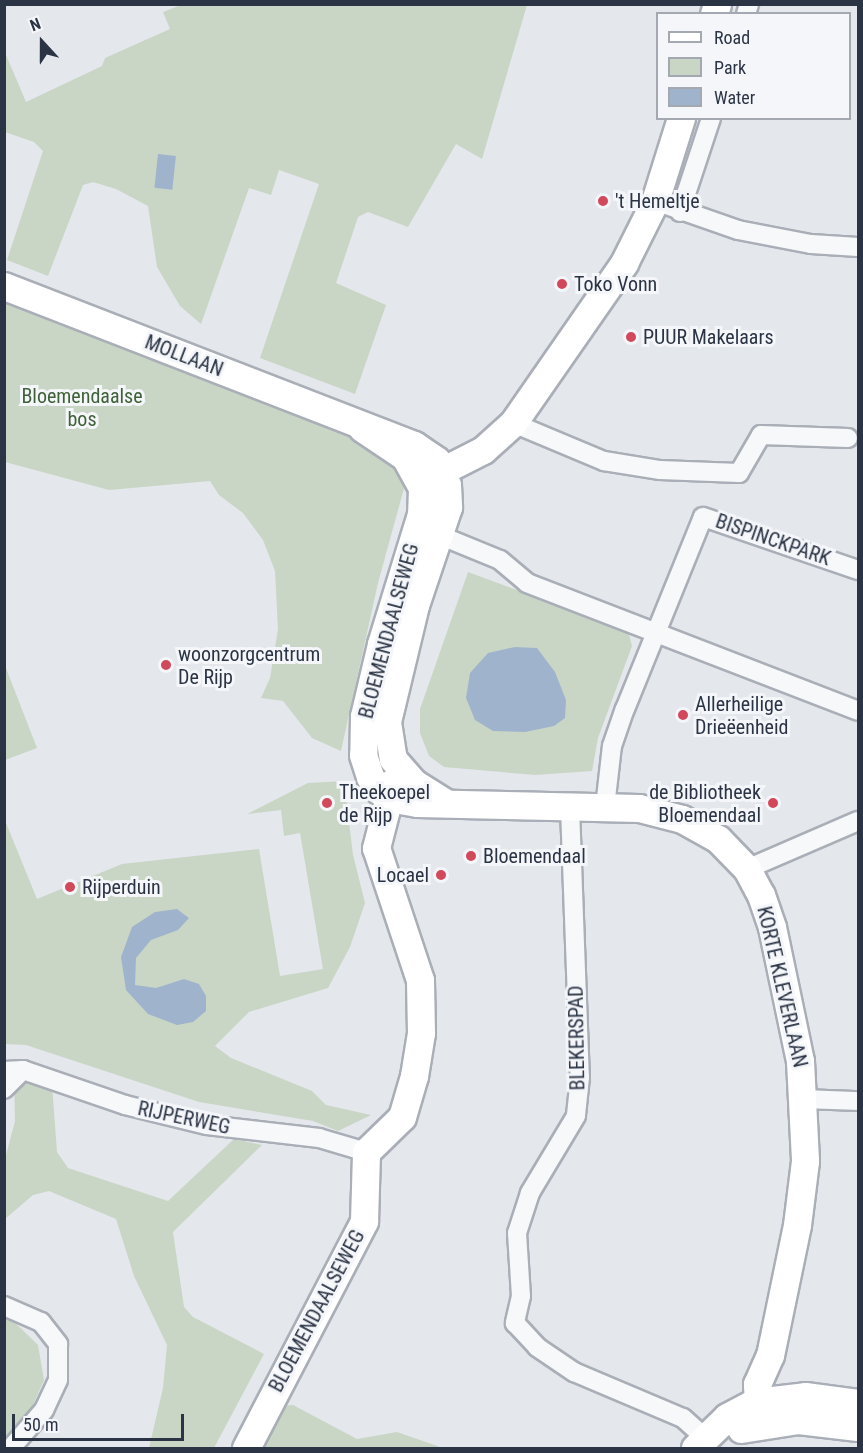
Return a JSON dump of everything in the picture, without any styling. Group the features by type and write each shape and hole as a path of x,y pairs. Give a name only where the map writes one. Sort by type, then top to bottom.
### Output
{"street":[{"path":"431,477 483,450 513,423 624,263 655,201 680,120"},
{"path":"680,212 710,120"},
{"path":"655,201 680,212 738,230 812,244 858,247"},
{"name":"MOLLAAN","path":"4,286 427,452 431,477"},
{"path":"513,423 604,461 660,470 739,473 761,435 848,438"},
{"name":"BLOEMENDAALSEWEG","path":"246,1449 364,1221 366,1152 402,1116 421,1033 420,980 376,848 397,765 389,745 390,708 415,605 449,499 431,477"},
{"name":"BLOEMENDAALSEWEG","path":"389,798 375,785 367,767 362,742 364,716 381,644 431,477"},
{"name":"BISPINCKPARK","path":"604,807 612,746 704,517 858,570"},
{"path":"439,535 500,560 527,583 858,711"},
{"name":"KORTE KLEVERLAAN","path":"397,765 414,783 446,802"},
{"name":"KORTE KLEVERLAAN","path":"389,798 417,803 446,802 478,807 639,808 682,819 718,839 747,869 772,927 805,1099 805,1161 797,1225 770,1355 757,1384 767,1411"},
{"name":"BLEKERSPAD","path":"570,808 580,1077 576,1116 530,1193 517,1233 521,1296 515,1323 537,1347 574,1372 683,1418 700,1444"},
{"path":"747,869 858,821"},
{"path":"4,1089 23,1070"},
{"name":"RIJPERWEG","path":"4,1071 23,1070 125,1105 207,1125 319,1138 366,1152"},
{"path":"805,1099 858,1101"},
{"path":"4,1306 13,1307 41,1322 58,1344 58,1380 44,1410 11,1449"},
{"path":"700,1444 727,1417 858,1403"},
{"path":"767,1411 858,1427"}],"green space":[{"path":"181,5 527,5 482,159 456,144 408,227 368,212 358,217 336,283 386,305 355,394 260,358 319,184 279,170 271,195 249,188 201,324 180,306 157,267 148,206 116,189 93,182 83,185 48,276 7,260 43,151 34,142 5,132 4,50 26,102 102,66 105,58 170,29 163,12"},
{"name":"Bloemendaalse bos","path":"4,296 377,436 406,481 378,583 341,751 312,738 283,701 261,698 270,678 278,629 275,571 263,540 243,513 219,495 210,481 109,490 5,462"},
{"path":"468,572 628,631 632,646 598,738 592,771 535,775 444,767 429,756 420,733 420,709"},
{"path":"4,663 37,748 5,760 4,760"},
{"path":"344,781 353,855 365,903 350,947 328,988 249,1012 215,1046 231,1058 312,1091 326,1105 371,1115 338,1131 313,1121 199,1102 26,1045 5,1044 4,818 37,899 122,864 259,849 280,976 323,969 300,833 284,836 281,810 247,814 308,783"},
{"path":"14,1078 52,1085 57,1152 68,1168 168,1201 234,1139 262,1145 173,1232 184,1307 193,1317 264,1354 214,1448 149,1448 163,1388 167,1345 134,1276 116,1219 49,1191 33,1195 5,1219 5,1159 15,1121"},
{"path":"5,1313 38,1345 44,1380 29,1414 5,1448"},
{"path":"293,1405 357,1439 397,1432 443,1448 259,1448 281,1406"}],"water":[{"path":"158,154 176,156 172,190 154,188"},
{"path":"515,647 537,648 555,672 566,700 565,718 554,726 525,732 493,731 475,720 466,698 470,673 488,653"},
{"path":"177,909 189,918 178,930 151,940 136,958 135,985 156,988 184,979 199,984 206,996 206,1011 193,1022 177,1025 148,1014 126,990 121,957 132,927 155,912"}],"place":[{"name":"'t Hemeltje","path":"603,201"},
{"name":"Toko Vonn","path":"562,284"},
{"name":"PUUR Makelaars","path":"631,337"},
{"name":"woonzorgcentrum De Rijp","path":"166,665"},
{"name":"Allerheilige Drieëenheid","path":"683,715"},
{"name":"Theekoepel de Rijp","path":"327,803"},
{"name":"de Bibliotheek Bloemendaal","path":"773,803"},
{"name":"Bloemendaal","path":"471,856"},
{"name":"Locael","path":"441,875"},
{"name":"Rijperduin","path":"70,887"}]}
